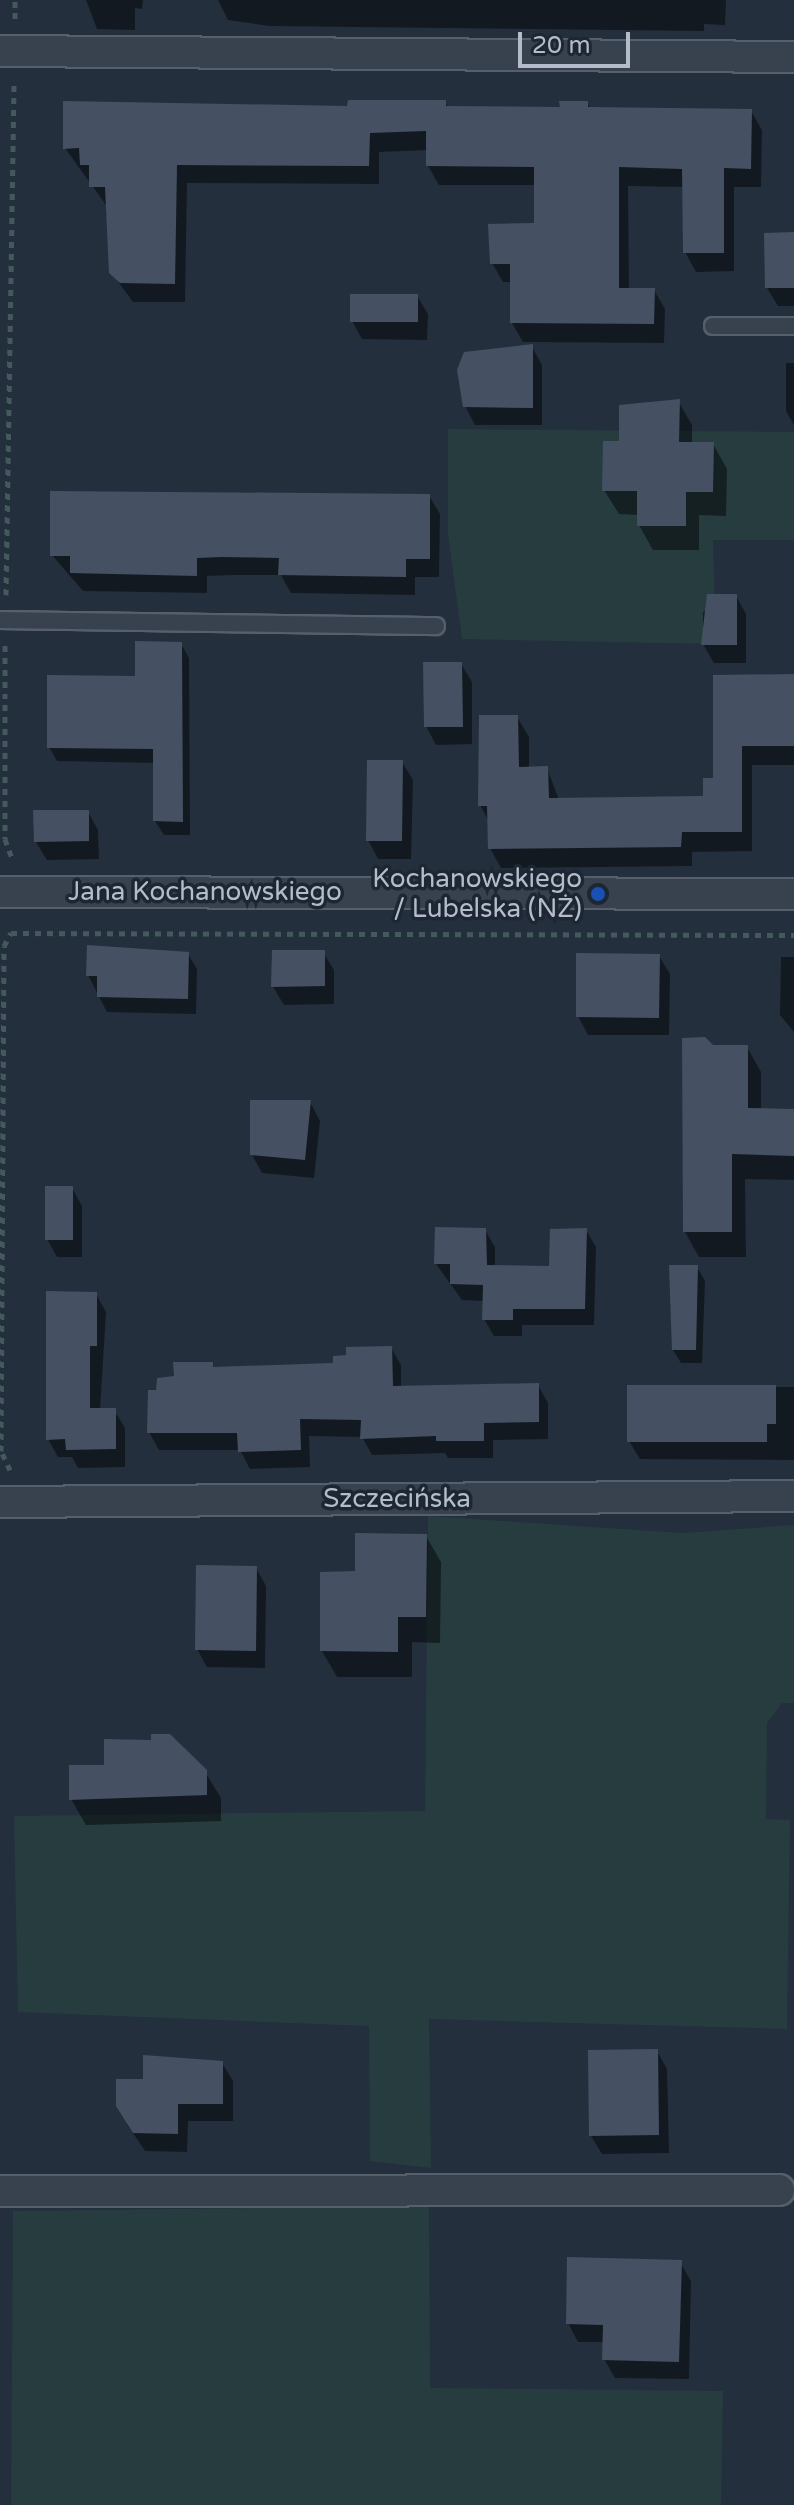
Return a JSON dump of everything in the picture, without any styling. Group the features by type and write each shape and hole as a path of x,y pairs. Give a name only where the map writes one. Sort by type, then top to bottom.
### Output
{"street":[{"path":"0,51 794,57"},
{"name":"Jana Kochanowskiego","path":"0,892 794,894"},
{"name":"Szczecińska","path":"12,1502 794,1496"},
{"path":"0,2191 779,2190"}],"lane":[{"path":"713,326 794,326"},
{"path":"0,620 436,626"}],"path":[{"path":"12,1502 22,1482 1,1451 4,946 11,933 794,935"}],"green space":[{"path":"448,429 794,432 794,540 713,540 716,644 462,639 448,534"},
{"path":"428,1516 682,1533 794,1525 794,1703 782,1703 767,1723 766,1819 790,1820 787,2029 429,2019 431,2168 370,2161 369,2026 18,2012 14,1816 425,1811"},
{"path":"429,2206 430,2388 723,2391 721,2505 11,2505 13,2211"}],"building":[{"path":"348,100 446,100 446,106 560,107 559,101 588,101 588,107 752,109 751,169 724,168 724,253 683,253 682,169 619,167 619,288 655,288 654,324 510,323 510,264 490,264 488,224 534,223 534,167 426,166 426,131 370,133 369,166 177,165 175,284 120,283 109,273 105,187 89,187 89,165 80,165 79,148 63,149 63,101 347,106"},
{"path":"794,232 794,288 765,288 764,233"},
{"path":"350,294 418,294 418,322 350,322"},
{"path":"533,344 533,408 463,407 457,370 464,352"},
{"path":"680,399 679,442 714,442 713,492 686,492 686,526 637,526 637,491 602,491 603,441 619,441 619,405"},
{"path":"50,491 430,494 430,559 406,559 406,577 278,575 279,558 221,557 197,558 197,576 70,573 70,556 50,556"},
{"path":"707,594 737,594 737,645 701,645"},
{"path":"135,641 182,642 183,822 153,821 153,749 47,748 47,675 135,676"},
{"path":"423,662 462,662 463,727 424,727"},
{"path":"794,674 794,746 742,746 742,832 682,832 681,847 488,849 487,806 478,806 479,715 518,715 519,767 548,766 549,798 703,796 703,778 713,778 713,675"},
{"path":"367,760 403,760 402,841 366,841"},
{"path":"33,810 89,810 89,841 34,842"},
{"path":"87,945 189,952 188,999 97,997 97,976 86,976"},
{"path":"272,950 325,950 325,986 271,987"},
{"path":"576,953 660,954 659,1018 576,1017"},
{"path":"705,1037 713,1045 748,1045 748,1108 794,1109 794,1156 732,1154 732,1232 683,1232 682,1038"},
{"path":"250,1100 311,1100 305,1160 250,1155"},
{"path":"45,1186 73,1186 73,1240 45,1240"},
{"path":"435,1227 486,1228 487,1265 549,1266 550,1229 587,1228 585,1309 513,1309 513,1320 482,1320 483,1285 450,1284 450,1264 434,1264"},
{"path":"669,1265 698,1265 696,1350 672,1350"},
{"path":"46,1291 97,1292 97,1346 90,1346 90,1408 116,1408 116,1449 66,1450 65,1439 46,1440"},
{"path":"392,1346 393,1386 539,1383 539,1422 484,1423 484,1441 436,1441 436,1436 360,1439 361,1420 300,1419 301,1450 238,1452 237,1433 147,1433 148,1390 156,1390 157,1378 174,1376 173,1362 213,1362 213,1367 333,1363 333,1356 346,1355 346,1347"},
{"path":"627,1385 776,1385 776,1424 767,1424 767,1442 627,1442"},
{"path":"355,1533 427,1534 426,1617 398,1617 398,1652 320,1651 320,1572 355,1571"},
{"path":"196,1565 257,1566 256,1651 195,1650"},
{"path":"151,1734 170,1734 207,1770 207,1795 69,1800 69,1765 104,1765 104,1739 151,1740"},
{"path":"658,2049 659,2135 589,2136 588,2050"},
{"path":"143,2055 223,2061 223,2104 178,2104 178,2134 133,2133 116,2106 116,2079 143,2079"},
{"path":"567,2257 682,2260 679,2362 602,2360 603,2325 566,2324"}],"place":[{"name":"Kochanowskiego / Lubelska (NŻ)","path":"598,894"}]}
